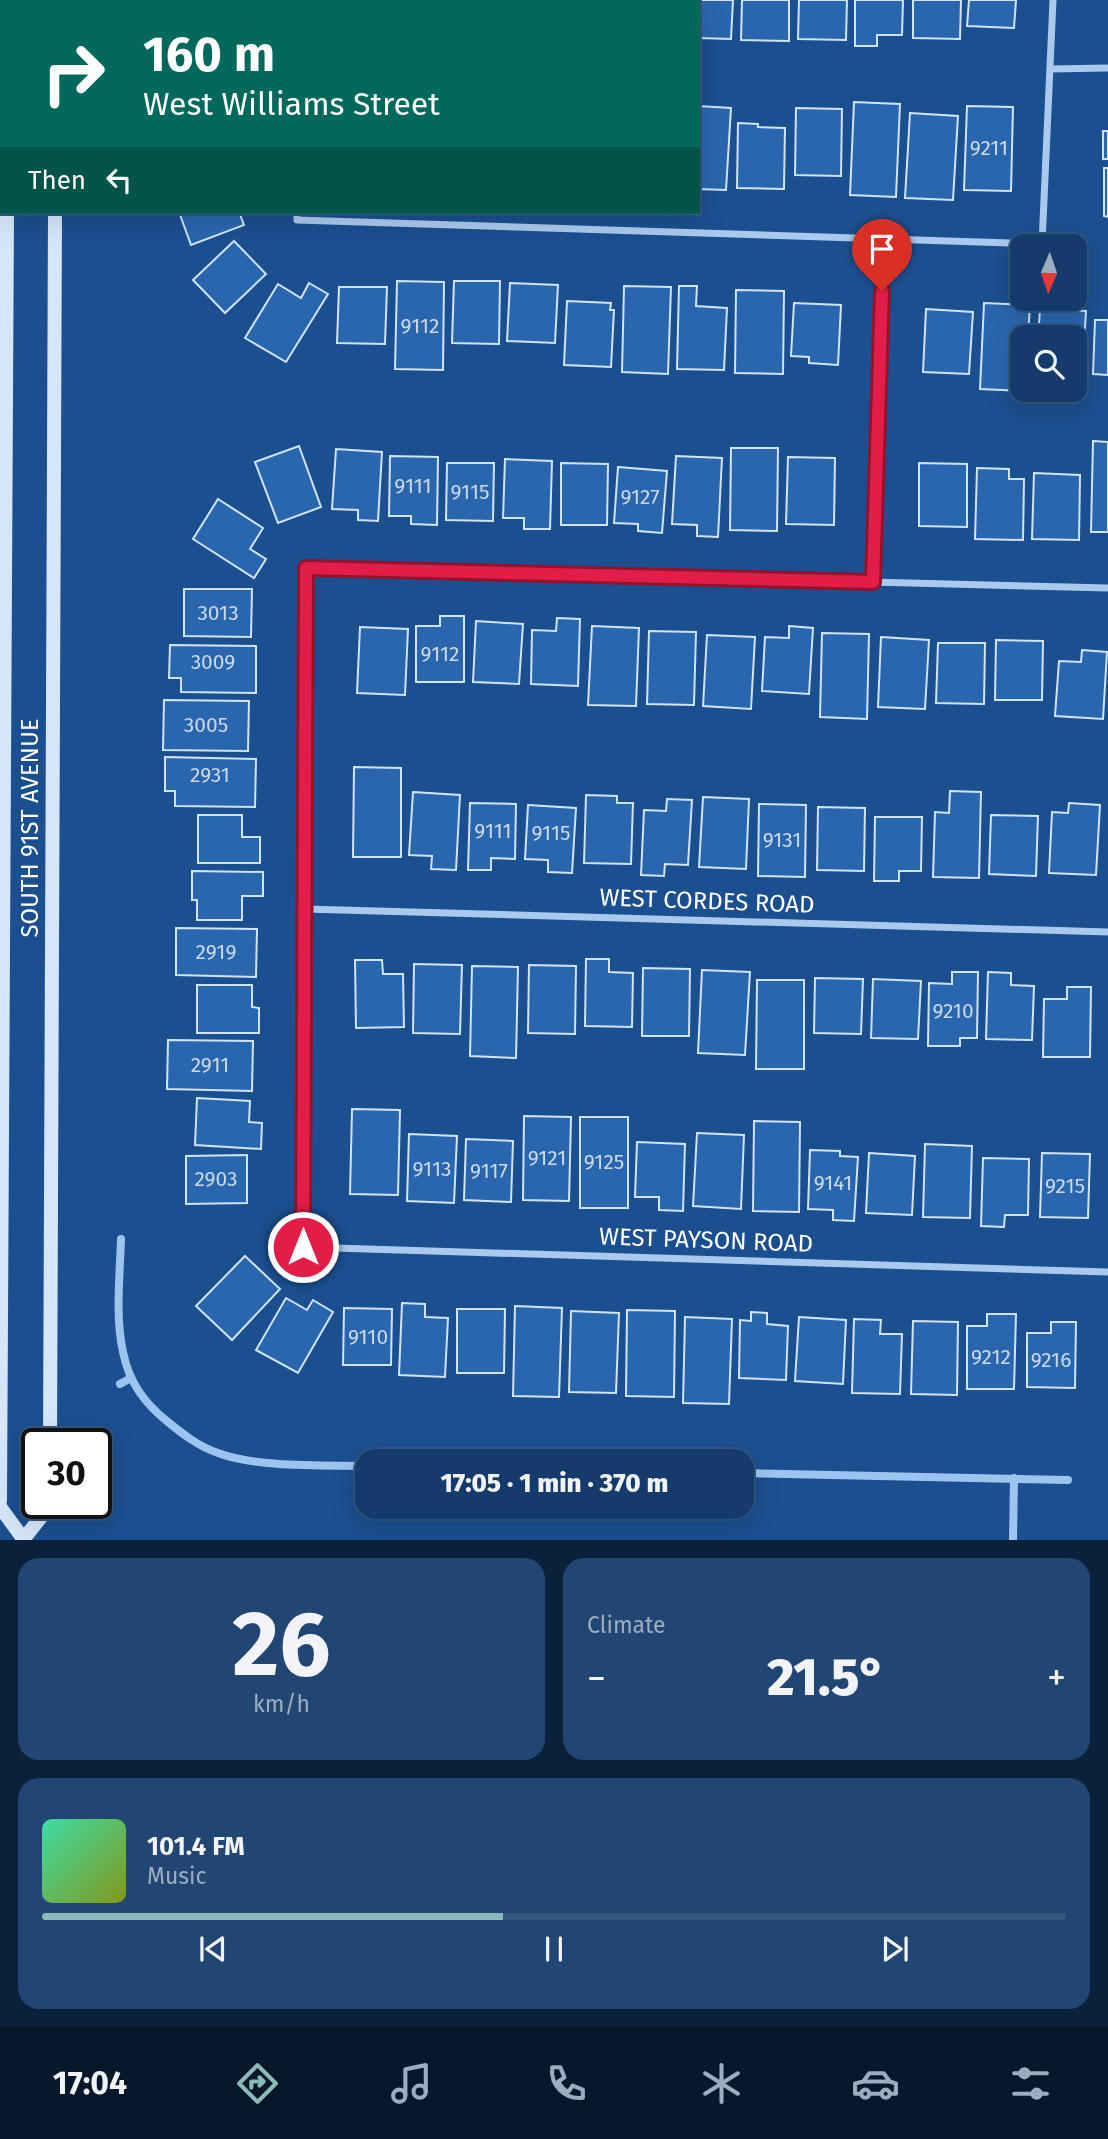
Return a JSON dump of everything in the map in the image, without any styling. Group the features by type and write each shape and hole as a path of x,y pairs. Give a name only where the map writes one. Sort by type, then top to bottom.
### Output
{"main road":[{"name":"SOUTH 91ST AVENUE","path":"0,1501 7,214"},
{"name":"SOUTH 91ST AVENUE","path":"50,1428 55,214"},
{"path":"0,1507 22,1539 39,1519"}],"street":[{"path":"297,216 1042,244 1053,0"},
{"path":"1050,69 1108,68"},
{"path":"873,582 883,239"},
{"path":"304,909 306,568 1108,588"},
{"name":"WEST CORDES ROAD","path":"304,909 1108,932"},
{"name":"WEST PAYSON ROAD","path":"304,909 303,1247 1108,1272"}],"building":[{"path":"700,0 733,0 731,39 700,38"},
{"path":"742,0 789,0 789,41 741,40"},
{"path":"799,0 847,0 846,40 798,39"},
{"path":"855,0 903,0 902,35 877,35 877,46 855,46"},
{"path":"913,0 961,0 960,39 913,38"},
{"path":"969,0 1016,0 1014,28 967,26"},
{"path":"854,102 900,104 896,197 850,195"},
{"path":"700,106 731,108 726,190 700,189"},
{"path":"967,106 1013,107 1011,191 964,190"},
{"path":"796,108 842,109 841,176 795,175"},
{"path":"910,113 958,116 953,200 905,198"},
{"path":"738,123 785,128 784,189 737,188"},
{"path":"1103,131 1108,131 1108,159 1103,159"},
{"path":"1104,168 1108,168 1108,217 1104,216"},
{"path":"180,214 240,214 244,225 191,245"},
{"path":"234,241 266,274 225,313 193,280"},
{"path":"397,281 444,282 443,370 395,369"},
{"path":"454,281 500,281 499,344 452,343"},
{"path":"309,283 328,294 286,362 245,338 278,284 301,298"},
{"path":"510,283 558,285 555,343 507,341"},
{"path":"624,286 671,287 668,374 622,372"},
{"path":"679,286 697,286 696,306 727,308 724,370 677,369"},
{"path":"339,287 387,287 385,344 337,343"},
{"path":"736,290 784,291 783,374 735,373"},
{"path":"567,301 611,303 610,310 614,310 611,367 564,365"},
{"path":"794,303 841,305 838,365 809,363 809,357 791,356"},
{"path":"984,303 1010,304 1010,312 1030,312 1029,325 1010,325 1010,390 980,389"},
{"path":"926,309 973,312 969,374 923,372"},
{"path":"1040,312 1086,312 1085,325 1039,325"},
{"path":"1095,320 1108,320 1108,375 1093,374"},
{"path":"1093,441 1108,442 1108,532 1091,532"},
{"path":"299,446 321,507 278,523 255,462"},
{"path":"731,448 778,448 777,531 730,530"},
{"path":"336,449 382,452 378,521 358,520 358,510 332,509"},
{"path":"390,456 438,457 437,525 411,524 411,516 389,516"},
{"path":"676,456 722,458 718,537 697,536 697,525 672,524"},
{"path":"788,457 835,458 834,525 786,524"},
{"path":"505,459 552,461 550,529 524,529 524,518 503,518"},
{"path":"447,463 494,463 493,521 446,520"},
{"path":"561,463 608,464 607,525 561,525"},
{"path":"919,463 967,464 967,527 919,526"},
{"path":"618,467 667,471 662,533 638,531 638,524 614,523"},
{"path":"977,468 1009,469 1009,479 1024,479 1023,540 975,539"},
{"path":"1034,473 1080,475 1079,540 1032,539"},
{"path":"218,499 263,528 250,549 266,559 254,578 193,539"},
{"path":"184,589 252,589 251,637 184,636"},
{"path":"440,616 464,616 464,682 416,682 416,626 440,626"},
{"path":"557,618 580,619 578,686 531,684 532,630 556,631"},
{"path":"476,621 523,624 519,684 473,682"},
{"path":"592,626 639,628 636,706 588,705"},
{"path":"789,626 813,628 809,694 762,691 765,637 789,638"},
{"path":"360,627 408,629 405,695 357,693"},
{"path":"649,631 696,632 694,705 647,704"},
{"path":"822,633 869,634 867,719 820,717"},
{"path":"707,635 755,637 751,709 703,706"},
{"path":"881,637 929,640 925,709 878,707"},
{"path":"996,640 1043,641 1042,700 995,700"},
{"path":"938,643 985,643 984,704 936,703"},
{"path":"170,645 256,646 256,693 181,692 181,678 169,678"},
{"path":"1082,650 1107,652 1103,719 1055,716 1059,661 1081,662"},
{"path":"164,700 249,701 248,751 163,750"},
{"path":"165,757 256,759 255,807 175,806 175,791 165,791"},
{"path":"354,767 401,768 401,857 353,857"},
{"path":"950,791 981,792 979,878 933,877 935,812 949,813"},
{"path":"413,792 460,795 456,870 431,869 432,856 409,855"},
{"path":"586,795 617,796 617,803 633,803 631,864 584,863"},
{"path":"703,797 749,799 746,869 699,867"},
{"path":"667,799 692,800 688,865 665,864 664,876 641,875 644,810 666,811"},
{"path":"470,803 516,804 515,859 491,858 491,870 468,870"},
{"path":"1069,803 1100,805 1096,875 1049,873 1052,812 1068,813"},
{"path":"759,804 806,805 805,877 758,876"},
{"path":"528,805 576,808 572,873 548,872 548,860 525,859"},
{"path":"818,807 865,808 864,871 817,870"},
{"path":"198,815 242,815 242,837 260,837 260,863 198,863"},
{"path":"991,815 1038,816 1036,876 989,874"},
{"path":"875,817 922,817 921,871 899,871 899,881 874,881"},
{"path":"192,871 263,872 263,896 242,896 242,920 197,920 197,900 192,900"},
{"path":"176,928 257,929 256,977 176,975"},
{"path":"586,959 609,959 609,972 633,973 632,1027 585,1026"},
{"path":"355,960 382,960 383,974 403,974 404,1027 356,1028"},
{"path":"414,964 462,965 460,1034 413,1033"},
{"path":"529,965 576,966 575,1034 528,1033"},
{"path":"472,966 518,967 516,1058 470,1056"},
{"path":"643,968 690,969 689,1036 642,1036"},
{"path":"702,970 750,972 745,1055 698,1053"},
{"path":"952,972 978,972 977,1038 960,1038 960,1046 928,1046 929,983 952,984"},
{"path":"988,972 1011,973 1011,985 1034,986 1032,1040 986,1039"},
{"path":"815,978 863,979 861,1034 814,1033"},
{"path":"873,979 921,981 918,1039 871,1038"},
{"path":"757,980 804,980 804,1069 756,1069"},
{"path":"197,985 252,985 252,1007 259,1008 259,1033 197,1033"},
{"path":"1067,987 1091,987 1090,1057 1043,1057 1044,999 1067,999"},
{"path":"168,1040 253,1041 252,1091 167,1089"},
{"path":"197,1098 250,1101 249,1122 262,1123 261,1149 195,1145"},
{"path":"352,1109 400,1110 398,1195 350,1194"},
{"path":"524,1116 571,1117 569,1201 523,1200"},
{"path":"580,1117 628,1117 628,1208 580,1208"},
{"path":"754,1121 800,1122 799,1212 753,1211"},
{"path":"697,1133 744,1135 741,1209 693,1206"},
{"path":"409,1134 457,1136 454,1203 407,1201"},
{"path":"466,1139 513,1141 511,1202 464,1200"},
{"path":"637,1142 685,1144 683,1211 659,1210 659,1197 635,1197"},
{"path":"925,1144 972,1146 970,1218 923,1217"},
{"path":"810,1150 840,1151 840,1156 858,1157 854,1221 833,1220 833,1210 808,1209"},
{"path":"869,1153 915,1156 912,1215 866,1213"},
{"path":"1042,1153 1090,1154 1088,1218 1040,1217"},
{"path":"247,1155 247,1203 186,1204 186,1156"},
{"path":"983,1158 1029,1159 1028,1215 1005,1215 1004,1227 981,1226"},
{"path":"245,1256 280,1289 232,1340 196,1306"},
{"path":"286,1298 307,1310 313,1300 333,1312 298,1373 256,1350"},
{"path":"402,1303 425,1304 425,1317 448,1318 445,1377 399,1375"},
{"path":"515,1306 562,1308 559,1397 513,1396"},
{"path":"344,1308 392,1309 391,1365 343,1365"},
{"path":"457,1309 505,1309 504,1373 457,1373"},
{"path":"627,1310 675,1311 674,1397 626,1396"},
{"path":"571,1311 619,1313 616,1393 569,1392"},
{"path":"751,1312 767,1313 767,1324 788,1326 786,1380 739,1378 740,1320 751,1321"},
{"path":"987,1314 1016,1314 1014,1389 967,1389 967,1326 987,1326"},
{"path":"685,1317 732,1319 729,1404 683,1403"},
{"path":"799,1317 846,1320 843,1384 795,1381"},
{"path":"854,1319 881,1320 880,1334 902,1334 900,1394 852,1393"},
{"path":"913,1321 958,1322 957,1395 911,1394"},
{"path":"1051,1322 1076,1322 1075,1388 1027,1387 1027,1333 1051,1333"}],"waterway":[{"path":"121,1239 119,1310 123,1352 134,1382 159,1415 198,1444 234,1458 292,1465 355,1466"},
{"path":"120,1384 131,1378"},
{"path":"754,1473 1068,1480"},
{"path":"1013,1540 1014,1478"}],"route":[{"path":"303,1247 306,568 873,582 882,291"}]}
